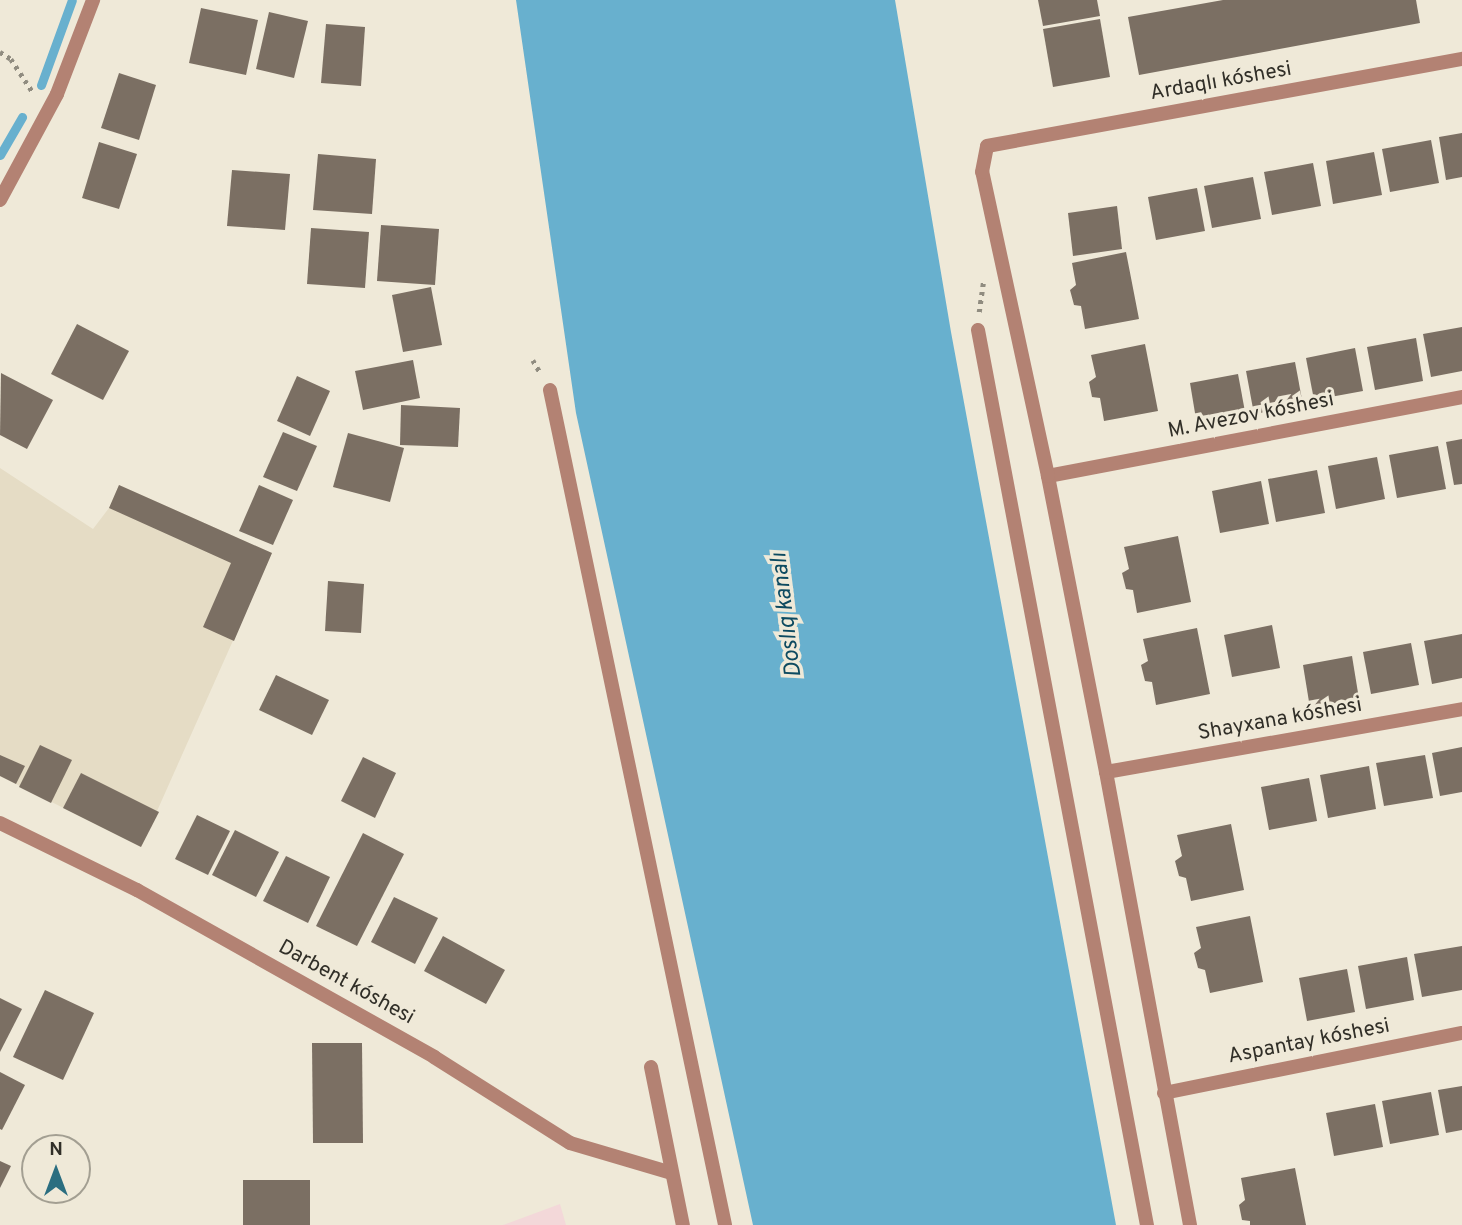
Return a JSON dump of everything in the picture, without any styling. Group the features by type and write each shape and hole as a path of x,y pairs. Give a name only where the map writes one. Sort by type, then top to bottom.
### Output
{"street":[{"path":"0,200 57,94 93,0"},
{"name":"Ardaqlı kóshesi","path":"1048,476 982,172 987,146 1462,59"},
{"path":"978,330 1147,1225"},
{"path":"550,390 725,1225"},
{"name":"M. Avezov kóshesi","path":"1048,476 1462,397"},
{"path":"1048,476 1190,1225"},
{"name":"Shayxana kóshesi","path":"1106,772 1462,709"},
{"name":"Darbent kóshesi","path":"0,824 137,890 422,1050 569,1143 672,1173"},
{"name":"Aspantay kóshesi","path":"1164,1093 1462,1033"},
{"path":"651,1067 683,1225"}],"path":[{"path":"0,51 11,59 46,114"}],"shaded area":[{"path":"0,468 93,529 109,508 119,485 272,553 141,847 0,776"},
{"path":"560,1204 566,1225 503,1225"}],"water":[{"name":"Doslıq kanalı","path":"516,0 895,0 951,332 1116,1225 753,1225 576,413"}],"building":[{"path":"1038,0 1097,0 1100,16 1043,26"},
{"path":"1223,0 1416,0 1420,23 1139,75 1128,17"},
{"path":"201,8 258,20 246,75 189,63"},
{"path":"269,12 308,21 294,78 256,69"},
{"path":"1100,19 1110,77 1053,87 1043,29"},
{"path":"326,24 365,27 361,86 321,83"},
{"path":"119,73 156,85 139,140 101,128"},
{"path":"1462,133 1462,177 1446,180 1439,137"},
{"path":"1431,140 1439,183 1390,192 1382,149"},
{"path":"99,142 137,154 119,209 82,198"},
{"path":"1374,152 1382,195 1333,204 1326,161"},
{"path":"318,154 376,159 372,214 313,210"},
{"path":"1313,163 1321,206 1272,215 1264,172"},
{"path":"232,170 290,174 285,230 227,226"},
{"path":"1253,177 1261,219 1212,228 1204,186"},
{"path":"1197,188 1205,231 1156,240 1148,197"},
{"path":"1117,206 1122,249 1073,256 1068,213"},
{"path":"381,225 439,229 435,285 377,281"},
{"path":"311,228 369,232 365,288 307,284"},
{"path":"1126,252 1139,319 1085,329 1081,306 1074,305 1070,290 1076,285 1072,263"},
{"path":"431,287 442,345 403,352 392,295"},
{"path":"77,324 129,351 103,400 51,374"},
{"path":"1462,327 1462,371 1431,377 1423,334"},
{"path":"1416,338 1423,381 1375,390 1367,347"},
{"path":"1145,344 1158,411 1104,421 1100,398 1092,397 1089,382 1096,377 1091,355"},
{"path":"1355,348 1363,391 1314,400 1306,358"},
{"path":"413,360 420,398 363,410 355,371"},
{"path":"1295,362 1303,405 1254,414 1246,371"},
{"path":"1,373 53,400 27,449 0,435"},
{"path":"1238,374 1246,417 1197,425 1190,383"},
{"path":"297,376 330,391 310,436 277,421"},
{"path":"401,405 460,408 458,447 400,445"},
{"path":"283,432 317,446 297,491 263,477"},
{"path":"348,433 404,448 390,502 333,487"},
{"path":"1462,439 1462,484 1454,485 1446,442"},
{"path":"1438,446 1446,489 1397,498 1389,455"},
{"path":"1377,457 1385,499 1336,509 1328,466"},
{"path":"1317,470 1325,513 1276,522 1268,479"},
{"path":"1261,481 1269,524 1220,533 1212,491"},
{"path":"119,485 272,553 234,641 203,627 231,563 109,508"},
{"path":"259,485 293,500 273,545 239,531"},
{"path":"1178,536 1191,602 1137,613 1133,590 1126,589 1122,573 1129,569 1124,547"},
{"path":"328,581 364,584 361,633 325,631"},
{"path":"1272,625 1280,668 1232,677 1224,635"},
{"path":"1197,628 1210,694 1156,705 1152,682 1145,681 1141,665 1148,661 1143,639"},
{"path":"1462,634 1462,678 1432,684 1424,641"},
{"path":"1411,643 1419,685 1371,694 1363,652"},
{"path":"1352,656 1359,699 1310,708 1303,665"},
{"path":"276,675 329,700 312,735 259,710"},
{"path":"40,745 72,760 51,803 19,787"},
{"path":"1462,747 1462,792 1440,796 1432,753"},
{"path":"0,755 25,766 16,784 0,776"},
{"path":"1425,755 1433,798 1384,806 1376,763"},
{"path":"363,757 396,773 375,818 341,801"},
{"path":"1369,766 1376,809 1328,818 1320,775"},
{"path":"81,773 159,812 141,847 63,808"},
{"path":"1309,778 1317,821 1269,830 1261,787"},
{"path":"197,815 230,831 208,875 175,859"},
{"path":"1231,824 1244,890 1191,901 1186,878 1179,876 1175,861 1182,856 1177,835"},
{"path":"235,830 279,852 256,897 212,875"},
{"path":"363,833 404,854 357,946 316,926"},
{"path":"286,856 330,877 308,923 263,901"},
{"path":"394,897 438,918 415,964 371,942"},
{"path":"1250,916 1263,982 1210,993 1205,970 1198,968 1194,953 1201,948 1196,927"},
{"path":"443,936 505,970 486,1004 424,971"},
{"path":"1462,946 1462,990 1422,997 1414,954"},
{"path":"1407,957 1414,1000 1366,1009 1358,966"},
{"path":"1347,969 1355,1012 1307,1021 1299,978"},
{"path":"45,990 94,1013 63,1080 13,1057"},
{"path":"0,998 22,1009 0,1052"},
{"path":"312,1043 362,1043 363,1143 313,1143"},
{"path":"0,1072 25,1085 2,1130 0,1129"},
{"path":"1462,1086 1462,1130 1446,1133 1438,1090"},
{"path":"1431,1092 1439,1135 1390,1144 1382,1101"},
{"path":"1375,1104 1383,1147 1334,1156 1326,1113"},
{"path":"0,1161 11,1166 0,1188"},
{"path":"1295,1168 1306,1225 1250,1225 1250,1221 1242,1220 1239,1205 1245,1200 1241,1178"},
{"path":"243,1180 310,1180 310,1225 243,1225"}],"waterway":[{"path":"41,85 72,0"},
{"path":"0,155 22,117"}]}
